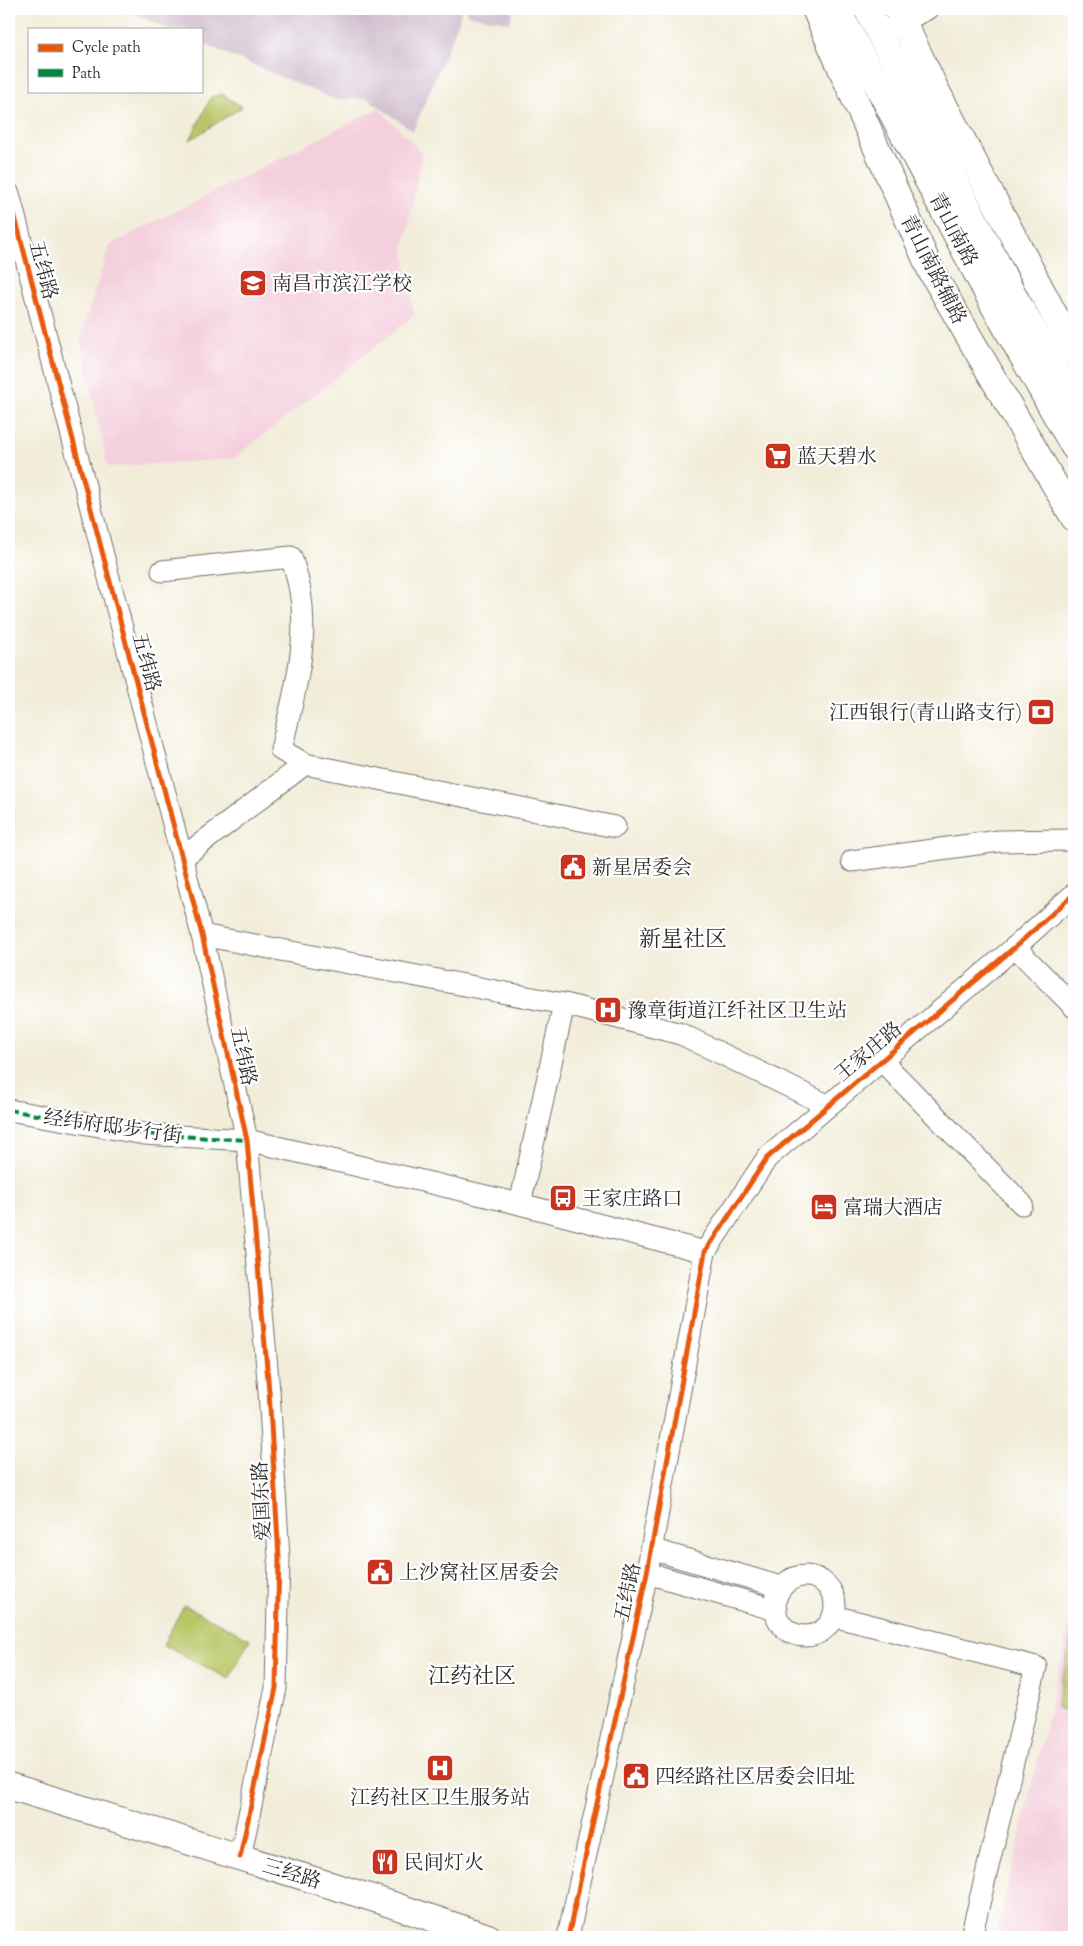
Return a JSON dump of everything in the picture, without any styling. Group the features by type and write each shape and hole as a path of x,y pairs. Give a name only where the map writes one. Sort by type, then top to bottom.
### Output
{"main road":[{"name":"青山南路辅路","path":"815,9 931,270 1074,518"},
{"name":"青山南路","path":"837,9 869,40 1074,402"},
{"name":"青山南路","path":"867,9 869,40 994,306 1074,447"},
{"path":"900,15 934,86 1074,352"},
{"name":"三经路","path":"9,1786 240,1857 488,1937"}],"street":[{"path":"869,40 900,15 927,9"},
{"name":"五纬路","path":"9,194 202,935 247,1140"},
{"path":"162,571 291,557 298,575 304,627 300,669 280,750 305,764 615,827"},
{"path":"182,858 305,764"},
{"path":"852,861 999,841 1074,840"},
{"name":"王家庄路","path":"706,1252 767,1158 1015,947 1074,894"},
{"path":"202,935 564,1004 681,1034 827,1105"},
{"path":"1015,947 1074,1007"},
{"path":"520,1204 564,1004"},
{"path":"881,1060 1022,1204"},
{"name":"经纬府邸步行街","path":"9,1110 144,1134 247,1140"},
{"path":"247,1140 520,1204 706,1252"},
{"name":"爱国东路","path":"240,1857 276,1688 279,1558 269,1391 247,1140"},
{"name":"五纬路","path":"568,1937 647,1573 706,1252"},
{"path":"651,1549 781,1587"},
{"path":"647,1573 776,1610"},
{"path":"797,1576 815,1577 824,1582 834,1597 836,1608 828,1625 820,1632 810,1635 790,1632 782,1625 777,1616 777,1595 781,1587 797,1576"},
{"path":"833,1616 1036,1667 971,1937"}],"shaded area":[{"path":"123,9 394,9 397,24 395,9 461,9 459,21 413,131 367,98 336,100 202,43 202,28 166,28"},
{"path":"467,9 513,9 510,23 466,14"},
{"name":"南昌市滨江学校","path":"379,108 422,153 404,249 414,316 233,459 108,467 80,337 110,245"},
{"path":"1074,1605 1074,1937 996,1937"}],"green space":[{"path":"222,94 242,107 190,140 211,97"},
{"path":"184,1605 250,1639 229,1679 163,1645"},
{"path":"1074,1625 1074,1712 1056,1708"}],"marked path":[{"path":"9,1110 144,1134 247,1140"}],"cycle path":[{"path":"9,194 202,935 247,1140 269,1391 279,1558 276,1688 240,1857"},
{"path":"568,1937 647,1573 705,1252 767,1158 1015,947 1074,894"}],"place":[{"name":"南昌市滨江学校","path":"253,283"},
{"name":"蓝天碧水","path":"778,456"},
{"name":"江西银行(青山路支行)","path":"1041,712"},
{"name":"新星居委会","path":"573,867"},
{"name":"豫章街道江纤社区卫生站","path":"608,1010"},
{"name":"王家庄路口","path":"563,1198"},
{"name":"富瑞大酒店","path":"824,1207"},
{"name":"上沙窝社区居委会","path":"380,1572"},
{"name":"江药社区卫生服务站","path":"440,1768"},
{"name":"四经路社区居委会旧址","path":"636,1776"},
{"name":"民间灯火","path":"385,1862"}],"district":[{"name":"新星社区","path":"683,938"},
{"name":"江药社区","path":"472,1675"}]}
